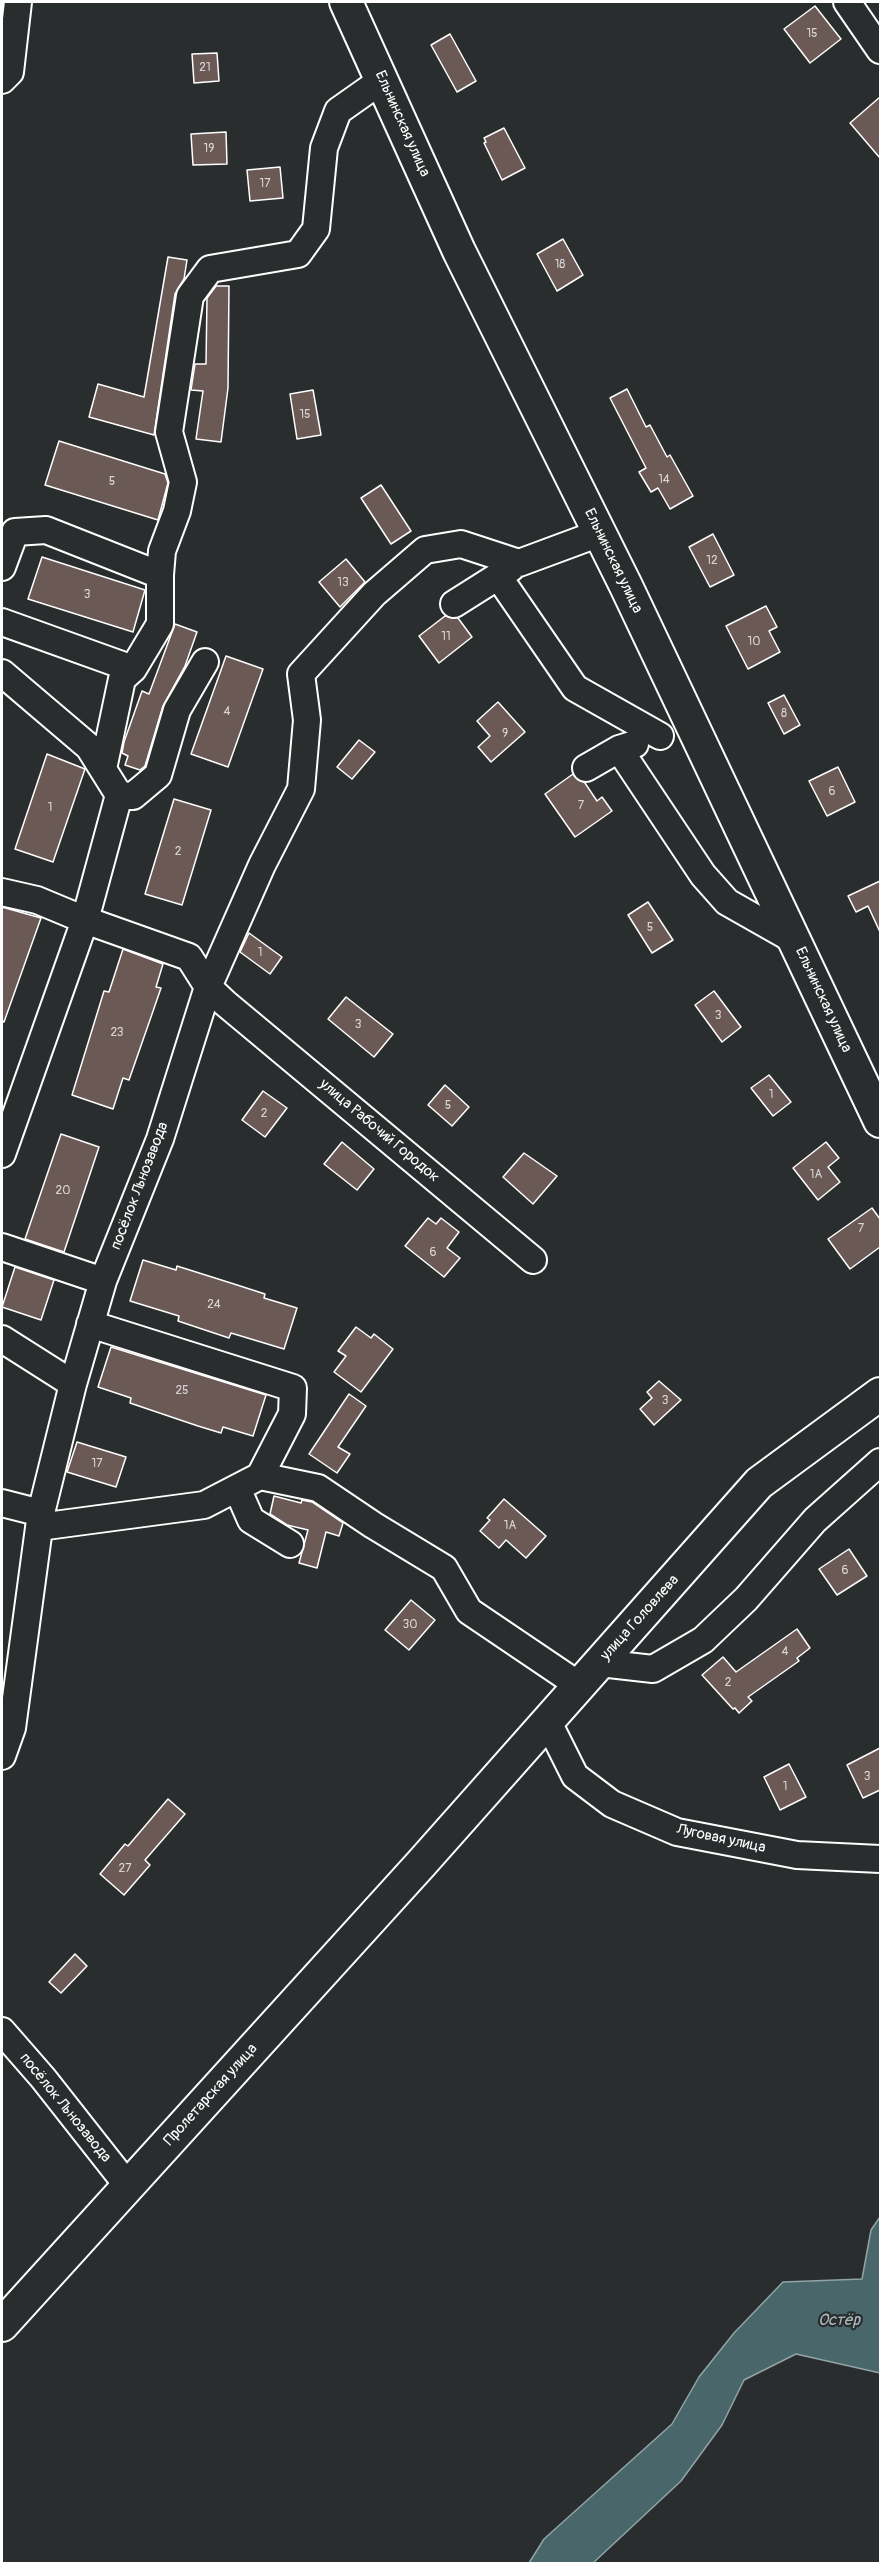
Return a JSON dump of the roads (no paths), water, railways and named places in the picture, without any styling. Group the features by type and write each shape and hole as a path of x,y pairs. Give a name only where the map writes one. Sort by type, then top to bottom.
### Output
{"main road":[{"name":"Ельнинская улица","path":"346,2 459,251 600,533 880,1121"},
{"name":"улица Головлева","path":"420,1865 759,1483 880,1394"},
{"name":"Пролетарская улица","path":"2,2325 420,1865"}],"street":[{"path":"2,80 9,72 18,2"},
{"path":"847,2 880,50"},
{"path":"103,769 122,679 133,669 160,624 162,551 177,511 183,482 169,432 190,296 210,268 298,254 316,229 324,148 338,111 382,80"},
{"path":"2,567 15,532 46,530 160,575"},
{"path":"454,604 509,570 600,533"},
{"name":"посёлок Льнозавода","path":"2,1756 40,1520 73,1384 103,1281 217,995 262,866 301,789 307,720 301,674 374,594 425,550 461,544 509,570"},
{"path":"509,570 575,688 660,736"},
{"path":"2,624 133,669"},
{"path":"119,795 133,796 158,775 177,710 205,662"},
{"path":"2,1154 89,909 119,795 88,747 4,673"},
{"path":"586,768 619,749 693,726"},
{"path":"619,749 703,875 727,902 795,940"},
{"name":"улица Рабочий Городок","path":"2,892 89,909 189,957 217,995 533,1260"},
{"path":"2,1247 103,1281"},
{"path":"2,1503 40,1520 204,1505 261,1476 291,1414 293,1388 90,1324"},
{"path":"2,1339 73,1384"},
{"path":"261,1476 318,1488 373,1526 444,1568 469,1611 590,1674 653,1669 703,1640 746,1599 815,1520 880,1462"},
{"path":"237,1488 251,1520 290,1544"},
{"name":"Луговая улица","path":"548,1722 575,1776 612,1804 677,1832 797,1855 880,1859"},
{"name":"посёлок Льнозавода","path":"2,2031 43,2078 128,2186"}],"water":[{"name":"Остёр","path":"880,2217 880,2373 796,2354 744,2380 722,2425 681,2481 593,2563 529,2563 544,2539 672,2424 699,2377 734,2333 783,2282 862,2279 871,2230"}]}
